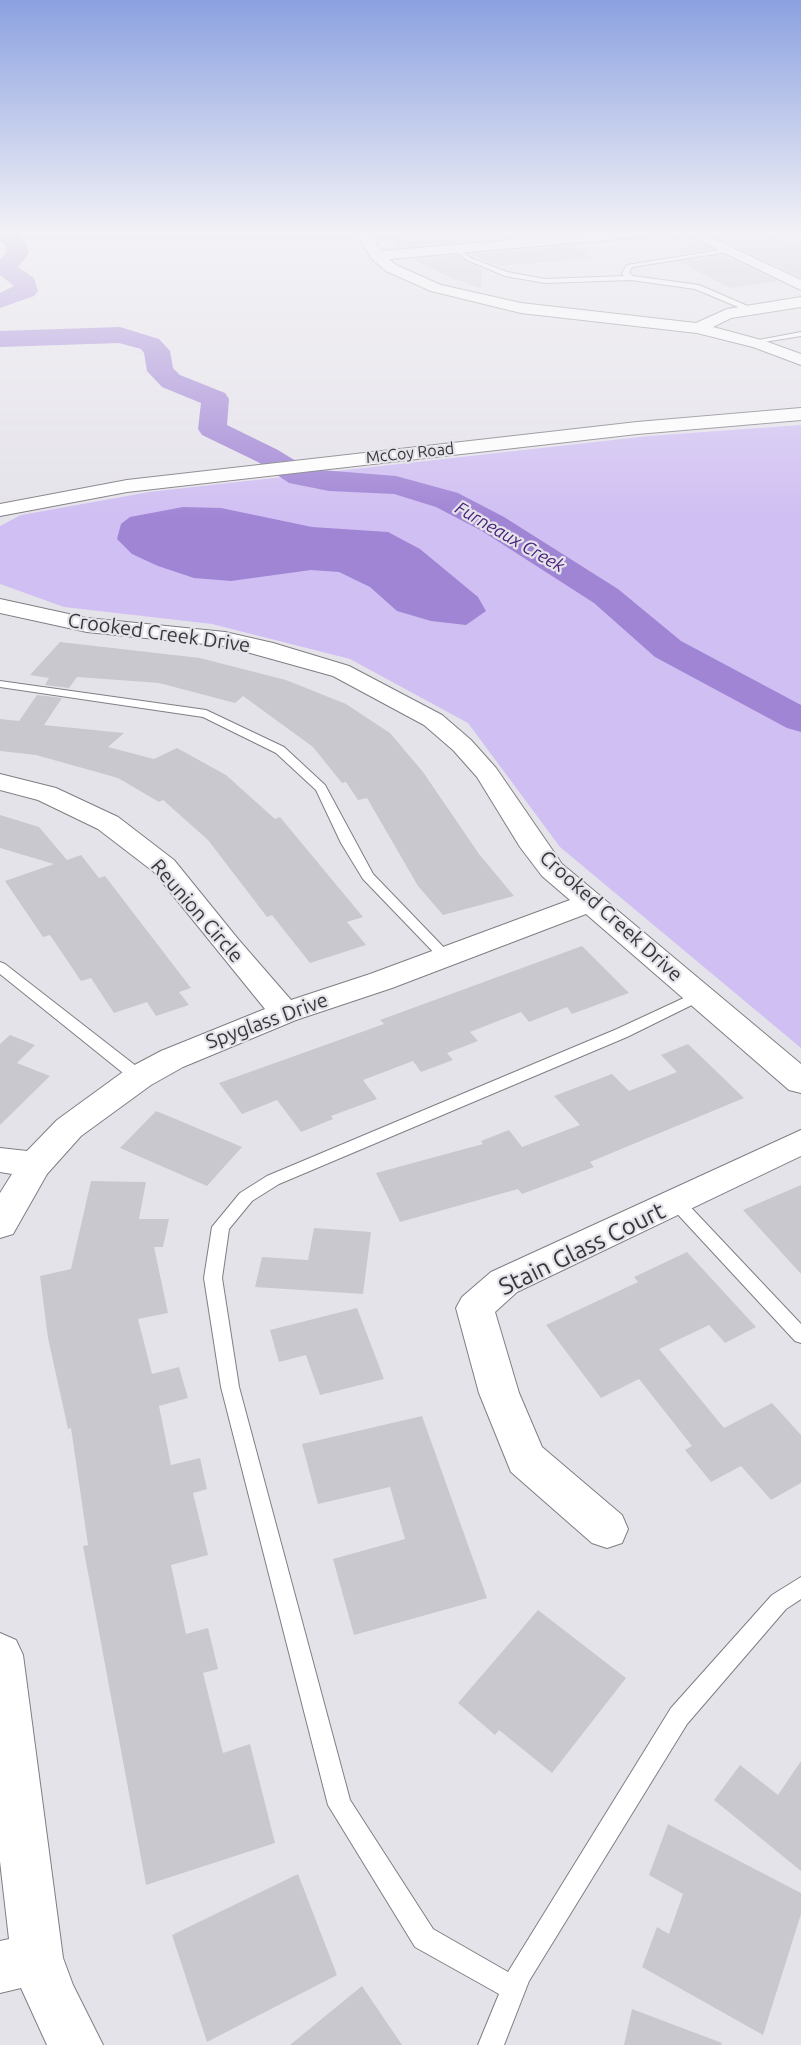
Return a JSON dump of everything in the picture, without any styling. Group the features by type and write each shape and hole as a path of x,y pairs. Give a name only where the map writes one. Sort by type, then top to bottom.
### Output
{"street":[{"path":"685,326 752,342 801,360"},
{"name":"McCoy Road","path":"0,512 90,491 193,478 637,428 801,414"},
{"name":"Crooked Creek Drive","path":"0,606 87,625 245,644 342,671 434,720 488,773 534,847 552,870 801,1082"},
{"name":"Reunion Circle","path":"0,782 47,794 108,823 164,866 227,946 285,1013"},
{"name":"Spyglass Drive","path":"0,1224 35,1165 69,1128 139,1077 172,1059 285,1013 446,957 591,902"},
{"name":"Stain Glass Court","path":"607,1529 526,1459 499,1393 475,1308 504,1282 801,1142"},
{"path":"0,1160 35,1165"},
{"path":"0,1655 19,1962 51,1998 76,2045"}],"lane":[{"path":"752,342 801,334"},
{"path":"0,684 206,714 280,750 321,788 348,843 368,876 446,957"},
{"path":"0,967 139,1077"},
{"path":"514,1989 424,1938 340,1805 230,1387 213,1278 221,1227 246,1197 273,1180 622,1033 701,995"},
{"path":"676,1202 801,1336"},
{"path":"491,2045 520,1973 679,1716 779,1602 801,1587"}],"shaded area":[{"path":"801,425 801,1048 560,847 468,723 350,659 212,624 64,607 0,584 0,526 21,515 149,492 649,436"},
{"path":"183,507 221,508 312,527 388,532 420,549 478,597 486,611 466,625 431,621 397,611 370,587 339,572 311,570 231,581 194,578 158,566 132,554 117,539 121,524 130,517"}],"building":[{"path":"60,642 200,658 286,680 346,704 390,733 423,772 479,854 514,896 443,915 418,886 367,798 358,800 346,782 342,783 313,747 243,696 235,703 159,683 77,677 69,688 45,685 49,678 30,675"},
{"path":"37,695 62,698 44,725 124,733 108,747 154,759 177,748 226,775 275,819 280,817 363,917 347,922 366,945 310,963 272,915 267,917 208,840 163,800 159,802 118,778 36,755 0,751 0,719 19,721"},
{"path":"0,815 39,827 67,860 81,855 99,878 105,876 191,988 179,992 189,1005 156,1016 147,1002 114,1013 91,978 81,981 50,935 43,937 5,881 54,864 0,848"},
{"path":"582,946 629,993 572,1014 567,1007 529,1022 521,1012 470,1032 478,1041 447,1053 453,1060 421,1072 413,1061 363,1080 377,1099 331,1116 333,1119 301,1132 277,1100 242,1114 219,1083 384,1024 380,1020"},
{"path":"10,1035 35,1045 17,1063 50,1076 0,1125 0,1044"},
{"path":"688,1044 744,1098 590,1162 594,1167 522,1194 518,1189 400,1222 376,1173 483,1144 481,1141 509,1130 522,1147 580,1125 554,1096 612,1074 629,1091 677,1072 661,1055"},
{"path":"156,1111 242,1147 207,1186 120,1148"},
{"path":"91,1181 146,1182 139,1219 169,1219 163,1247 154,1247 168,1313 138,1319 152,1374 179,1367 188,1398 159,1406 171,1465 200,1458 207,1489 193,1493 208,1555 171,1565 186,1634 208,1628 218,1669 203,1673 223,1753 250,1744 275,1843 146,1885 83,1546 88,1545 71,1428 68,1429 48,1338 40,1276 71,1269"},
{"path":"801,1185 801,1274 743,1210"},
{"path":"314,1228 371,1232 363,1294 255,1287 262,1257 308,1260"},
{"path":"687,1252 756,1327 725,1343 709,1325 659,1349 724,1428 772,1403 801,1435 801,1483 771,1500 741,1466 711,1482 685,1450 692,1446 639,1379 601,1398 546,1325 638,1282 634,1277"},
{"path":"357,1308 384,1379 320,1395 306,1355 279,1362 270,1330"},
{"path":"422,1416 487,1598 354,1635 333,1559 405,1539 390,1487 318,1504 302,1444"},
{"path":"538,1610 626,1678 552,1773 499,1730 495,1735 458,1703"},
{"path":"801,1761 801,1871 714,1800 740,1765 778,1795"},
{"path":"668,1824 801,1893 801,1914 763,2035 642,1967 657,1927 669,1934 683,1894 649,1875"},
{"path":"298,1874 337,1975 207,2042 172,1935"},
{"path":"362,1986 402,2045 290,2045 335,2008"},
{"path":"632,2009 722,2043 721,2045 624,2045"}],"waterway":[{"name":"Furneaux Creek","path":"0,339 120,335 150,344 157,351 160,371 171,381 215,399 212,429 268,456 300,477 329,482 396,485 447,500 493,524 606,596 668,649 801,720"}]}
